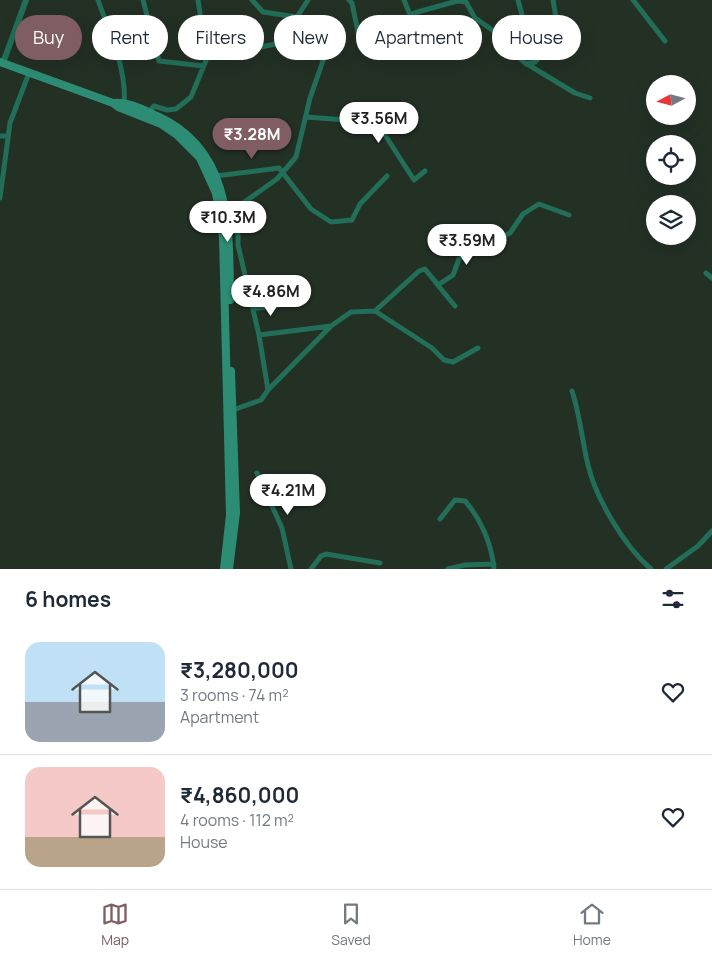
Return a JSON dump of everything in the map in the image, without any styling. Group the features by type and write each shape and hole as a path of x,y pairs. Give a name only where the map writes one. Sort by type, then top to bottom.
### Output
{"main road":[{"path":"2,63 113,103 118,107 147,114 169,129 191,148 208,171 216,193 222,237 236,513 230,569"},
{"path":"113,103 124,103 171,123 194,142 207,159 216,176 225,207 228,234 230,514 224,569"}],"street":[{"path":"2,63 26,0"},
{"path":"98,0 122,75 125,90 124,103"},
{"path":"143,0 159,61 204,66"},
{"path":"198,0 200,15"},
{"path":"252,0 263,12 283,15"},
{"path":"298,15 308,0"},
{"path":"349,0 352,3 356,22"},
{"path":"404,0 410,15"},
{"path":"518,0 522,15"},
{"path":"553,0 556,15"},
{"path":"633,0 665,41"},
{"path":"412,15 414,12 457,1 466,2 473,15"},
{"path":"482,23 498,34 505,44 526,64 575,93 590,98"},
{"path":"147,114 154,106 167,110 188,102 206,60"},
{"path":"268,390 259,335 238,245 238,216 243,203 277,179 296,157 310,98 323,60"},
{"path":"526,64 537,60"},
{"path":"0,198 2,168 10,123 28,73"},
{"path":"306,117 362,119 373,122 385,135 414,180 425,171"},
{"path":"0,136 8,136"},
{"path":"216,176 279,168 311,209 331,222 352,220 360,204 387,176"},
{"path":"438,285 453,275 459,259 510,234 523,214 539,204 570,215"},
{"path":"375,311 419,271 425,269 455,306"},
{"path":"706,273 712,278"},
{"path":"253,309 284,304"},
{"path":"230,411 261,400 268,390 331,326 351,312 375,311 432,348 444,360 454,362 478,348"},
{"path":"259,335 331,326"},
{"path":"572,391 579,412 588,466 596,489 612,518 639,559 651,569"},
{"path":"257,473 282,528 291,569"},
{"path":"440,519 455,500 465,501 477,514 494,567 465,564 448,569"},
{"path":"666,569 698,546 712,531"},
{"path":"312,569 322,556 326,554 380,563"}]}
